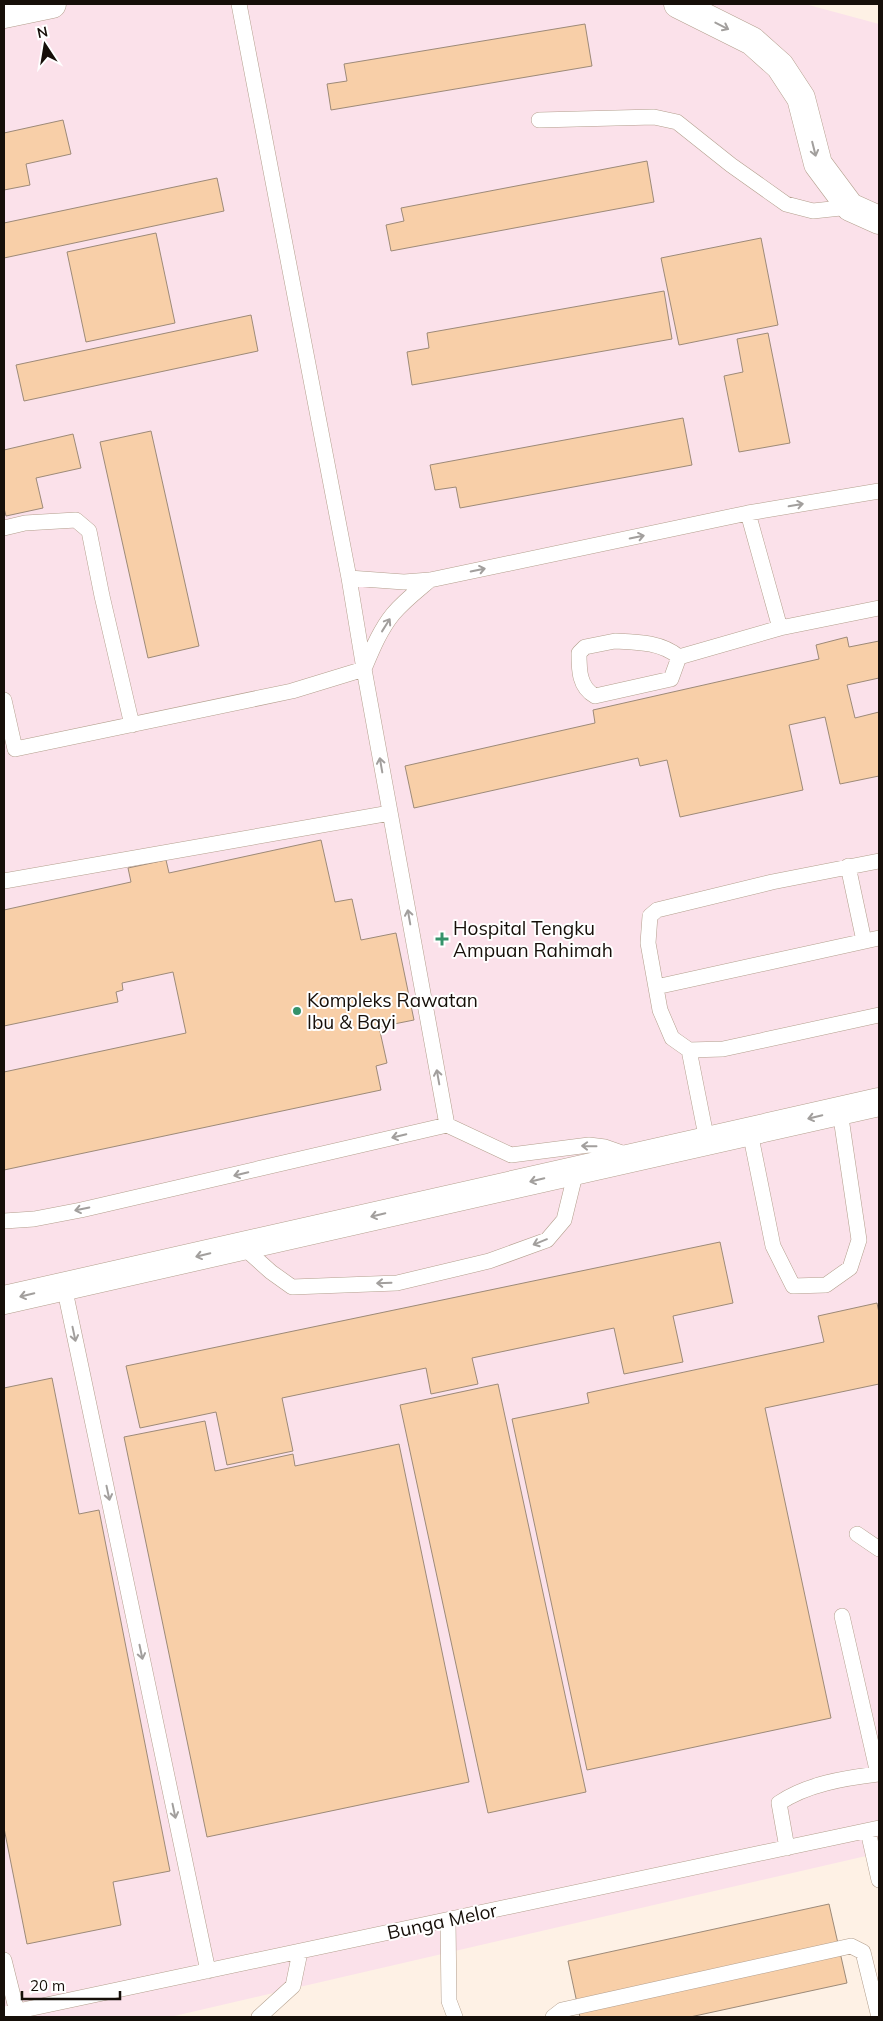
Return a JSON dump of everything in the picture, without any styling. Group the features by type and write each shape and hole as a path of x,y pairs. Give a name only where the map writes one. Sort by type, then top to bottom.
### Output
{"street":[{"path":"4,14 52,4"},
{"path":"678,4 752,41 780,66 801,98 818,164 850,207 879,220"},
{"path":"4,1300 879,1102"}],"lane":[{"path":"239,4 349,578 447,1125"},
{"path":"539,120 654,117 677,122 731,165 786,204 813,211 850,207"},
{"path":"349,578 404,582 430,580 748,514 879,491"},
{"path":"748,514 780,628"},
{"path":"4,528 25,523 76,520 89,530 102,596 132,725"},
{"path":"4,700 15,749 292,690 364,669 380,635 393,614 406,600 430,580"},
{"path":"679,656 780,628 879,608"},
{"path":"615,641 668,648 679,656 671,679 595,696 586,691 579,674 579,653 585,647 615,641"},
{"path":"4,881 390,812"},
{"path":"879,861 848,866 657,910 650,916 648,944 660,1010 672,1038 689,1050 723,1049 879,1015"},
{"path":"656,987 872,940 848,866"},
{"path":"689,1050 706,1141"},
{"path":"750,1132 773,1246 793,1286 826,1285 850,1268 859,1240 840,1111"},
{"path":"4,1221 34,1219 81,1210 447,1125 511,1155 589,1145 636,1158"},
{"path":"242,1246 271,1272 292,1286 397,1283 489,1261 547,1240 564,1220 576,1171"},
{"path":"64,1286 208,1971"},
{"path":"857,1534 879,1549"},
{"path":"787,1848 779,1803 794,1793 854,1777 878,1776 842,1616"},
{"path":"874,1830 879,1880"},
{"name":"Bunga Melor","path":"10,2013 874,1830"},
{"path":"448,1920 449,2001 455,2017"},
{"path":"554,2017 562,2010 851,1946 863,1952 879,2017"},
{"path":"259,2017 293,1986 300,1952"},
{"path":"4,1960 10,2013"}],"shaded area":[{"name":"Hospital Tengku Ampuan Rahimah","path":"4,4 805,4 879,24 879,1853 170,2017 4,2017"}],"building":[{"path":"585,24 592,66 331,110 327,84 347,81 344,64"},
{"path":"63,120 71,154 26,164 30,185 4,190 4,133"},
{"path":"647,161 654,202 391,251 386,225 404,221 401,208"},
{"path":"217,178 224,211 4,258 4,223"},
{"path":"156,233 175,323 86,342 67,252"},
{"path":"761,238 778,325 679,345 661,258"},
{"path":"664,291 672,339 412,385 407,352 429,348 427,333"},
{"path":"251,315 258,351 24,401 16,365"},
{"path":"768,333 790,443 739,452 724,376 743,372 737,339"},
{"path":"683,418 692,465 460,508 456,487 435,490 430,465"},
{"path":"151,431 199,646 148,658 100,442"},
{"path":"73,434 81,468 36,478 43,508 6,516 4,508 4,450"},
{"path":"847,637 849,647 879,641 879,678 847,685 855,718 879,712 879,776 840,784 825,717 789,725 803,790 680,817 667,760 640,766 638,758 414,808 405,766 595,723 593,710 819,659 816,645"},
{"name":"Kompleks Rawatan Ibu & Bayi","path":"321,840 335,902 352,899 361,940 396,933 414,1020 379,1027 387,1063 376,1066 381,1090 4,1170 4,1072 186,1033 173,972 122,983 123,990 116,992 118,1002 4,1026 4,910 131,882 128,868 166,860 169,873"},
{"path":"720,1242 733,1303 673,1316 683,1362 624,1374 614,1328 472,1358 478,1384 431,1394 426,1368 282,1398 293,1451 227,1465 216,1412 140,1428 126,1366"},
{"path":"877,1303 879,1313 879,1384 765,1408 831,1718 587,1770 512,1419 589,1403 587,1393 824,1342 818,1316"},
{"path":"52,1378 79,1514 99,1510 170,1871 113,1882 121,1925 27,1944 4,1828 4,1388"},
{"path":"498,1384 586,1792 488,1813 400,1405"},
{"path":"205,1421 215,1471 293,1454 295,1466 399,1444 469,1782 207,1837 124,1437"},
{"path":"829,1904 847,1983 690,2017 580,2017 568,1961"}],"place":[{"name":"Hospital Tengku Ampuan Rahimah","path":"442,939"},
{"name":"Kompleks Rawatan Ibu & Bayi","path":"297,1011"}]}
